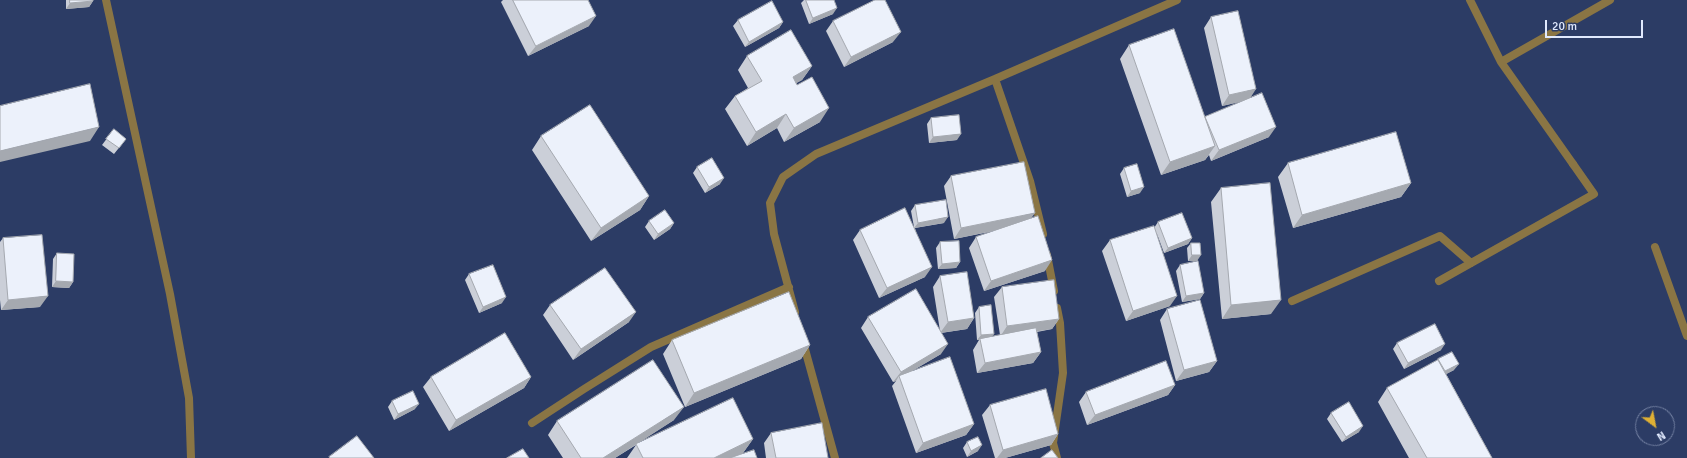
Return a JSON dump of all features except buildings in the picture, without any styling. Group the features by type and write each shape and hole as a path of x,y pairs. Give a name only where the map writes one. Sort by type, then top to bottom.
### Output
{"street":[{"path":"106,0 172,309 189,398 191,458"},
{"path":"797,317 774,234 770,203 783,177 816,154 995,79 1177,0"},
{"path":"1439,281 1594,194 1501,62 1470,0"},
{"path":"1501,62 1610,0"},
{"path":"995,79 1030,181 1046,246 1060,323 1063,374 1053,443 1057,458"},
{"path":"1292,301 1440,236 1471,263"},
{"path":"1655,247 1687,336"},
{"path":"532,424 651,347 788,287"},
{"path":"801,332 835,458"}]}
